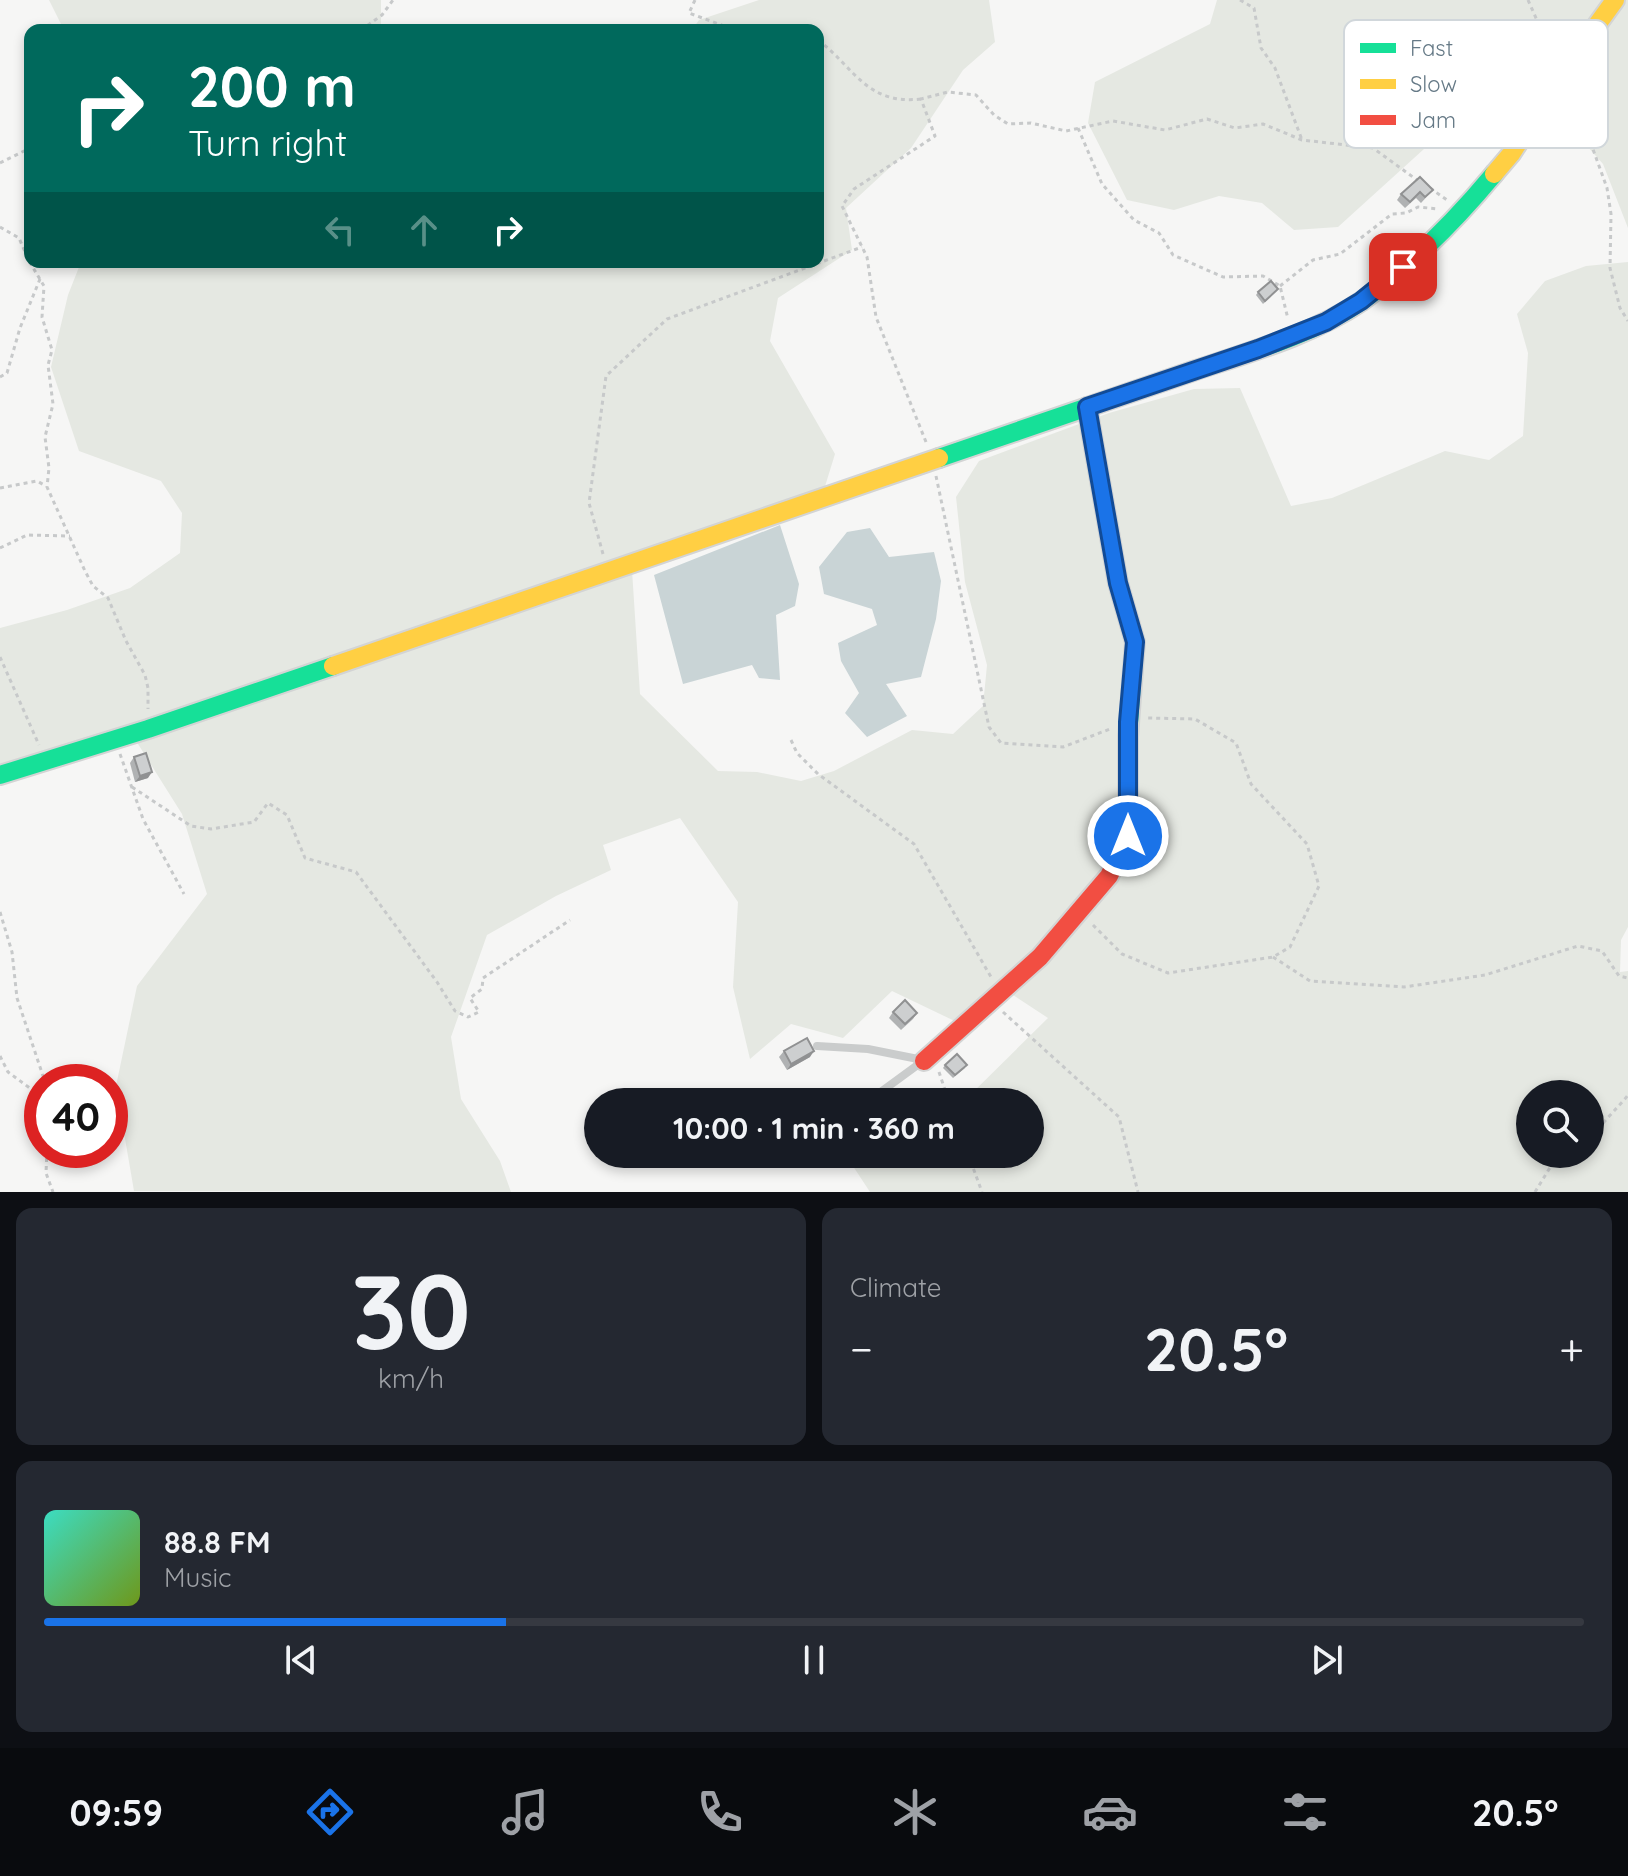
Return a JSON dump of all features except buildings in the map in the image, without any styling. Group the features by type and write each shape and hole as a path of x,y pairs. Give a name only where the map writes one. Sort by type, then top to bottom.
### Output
{"main road":[{"path":"1601,20 1615,0"},
{"path":"0,775 148,729 1326,322 1361,301 1403,267 1463,211 1515,148"},
{"path":"928,1057 1040,957 1109,876 1128,836 1128,722 1135,642 1118,583 1087,407"}],"lane":[{"path":"817,1046 928,1057"},
{"path":"886,1088 928,1057"}],"path":[{"path":"369,24 382,15 393,0"},
{"path":"695,0 689,13 719,24"},
{"path":"1240,0 1254,8 1261,48 1275,68 1302,140"},
{"path":"1528,0 1537,20"},
{"path":"824,46 865,87 901,101 948,92 976,95 994,115 1008,124 1031,123 1066,131 1113,121 1165,130 1207,119 1235,128 1263,124 1302,140 1344,145"},
{"path":"921,99 935,136 854,189 842,206 867,257 876,317 933,460"},
{"path":"1078,128 1102,184 1134,220 1159,233 1173,255 1223,277 1263,276 1280,286 1291,336"},
{"path":"1373,148 1418,180"},
{"path":"1593,148 1607,188 1611,214 1610,268 1620,308 1628,321"},
{"path":"0,163 24,151"},
{"path":"1429,188 1463,211"},
{"path":"1280,286 1313,260 1340,254 1392,214 1406,213 1418,207 1463,211"},
{"path":"0,227 19,238 24,248"},
{"path":"824,261 862,247"},
{"path":"34,268 44,286 42,317 52,350 48,365 53,404 45,437 49,468 47,487 93,586 108,598 145,675 148,729"},
{"path":"608,571 589,503 606,376 667,319 805,268"},
{"path":"0,377 7,373 20,328 40,279"},
{"path":"0,488 37,481 47,487"},
{"path":"0,548 27,535 70,536"},
{"path":"0,657 46,760"},
{"path":"115,739 143,819 184,894"},
{"path":"791,740 797,753 818,774 914,844 991,977 1008,986"},
{"path":"132,787 191,826 211,829 254,822 268,803 287,815 305,858 356,872 455,1011 468,1017 479,1012 470,998 482,989 483,978 570,920"},
{"path":"0,912 12,952 17,998 39,1064"},
{"path":"1273,957 1310,981 1404,987 1485,975 1578,946 1602,951 1619,976 1628,978"},
{"path":"992,1001 1119,1117 1138,1192"},
{"path":"0,1056 8,1072 24,1084"},
{"path":"928,1057 942,1088"},
{"path":"1604,1124 1628,1095"},
{"path":"46,1168 53,1192"},
{"path":"973,1168 982,1192"},
{"path":"1535,1192 1550,1168"}],"shaded area":[{"path":"49,0 381,0 381,24 61,24"},
{"path":"759,0 989,0 995,42 963,70 911,148 846,208 852,250 778,298 770,341 835,454 822,496 632,570 640,694 718,771 757,772 801,781 834,771 912,730 953,734 983,706 987,665 965,582 956,497 979,461 1109,413 1194,389 1240,388 1291,506 1332,498 1445,451 1489,460 1523,436 1528,353 1517,314 1545,281 1586,266 1628,262 1628,927 1621,940 1620,972 1628,971 1628,1192 870,1192 854,1168 1044,1168 1044,1088 977,1088 1048,1018 1001,987 963,1025 892,991 843,1038 791,1024 750,1059 733,987 738,902 680,818 603,845 611,870 556,896 487,935 451,1037 461,1099 500,1161 511,1192 134,1191 128,1156 128,1064 121,1064 137,986 207,894 182,814 133,736 0,777 0,628 67,610 130,588 180,553 182,513 161,481 79,451 51,367 68,295 79,268 824,268 824,24 696,24 699,20"},
{"path":"1217,0 1628,0 1628,228 1603,164 1589,148 1608,148 1608,20 1344,20 1344,148 1425,148 1338,227 1294,230 1262,203 1219,196 1174,210 1127,200 1088,123 1095,82 1210,24"},
{"path":"780,525 799,584 795,606 776,615 780,680 759,678 752,665 683,684 654,575"},
{"path":"870,528 889,557 934,552 941,581 936,619 921,677 886,684 907,716 867,737 845,713 859,693 841,661 838,643 877,625 872,609 824,594 819,567 847,532"}],"traffic: fast":[{"path":"939,458 1323,324 1362,301 1398,273 1464,209 1494,174"},
{"path":"1087,407 1118,583 1135,642 1128,737"},
{"path":"0,775 333,666"}],"traffic: slow":[{"path":"1601,20 1615,0"},
{"path":"1494,174 1515,148"},
{"path":"333,666 939,458"}],"traffic: jam":[{"path":"924,1061 1040,957 1109,876 1128,836 1128,737"}],"route":[{"path":"1128,836 1128,722 1135,642 1118,583 1087,407 1258,349 1326,322 1361,301 1403,267"}]}
